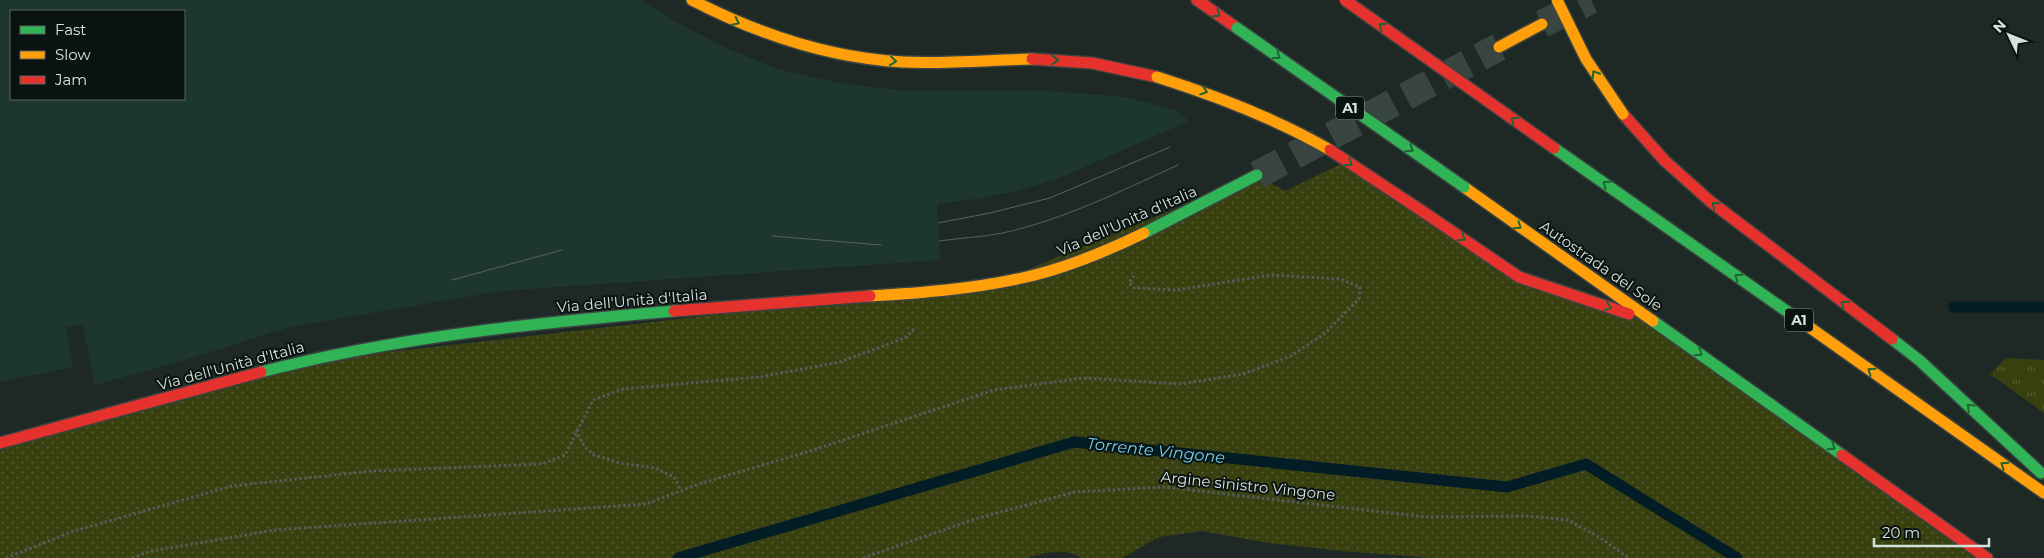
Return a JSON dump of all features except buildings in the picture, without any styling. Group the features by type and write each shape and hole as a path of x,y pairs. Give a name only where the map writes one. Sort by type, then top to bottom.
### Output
{"main road":[{"path":"692,0 744,26 780,40 804,47 851,56 901,62 1026,60 1082,62 1157,77 1206,92 1274,120 1332,152 1519,276 1660,325"},
{"name":"Autostrada del Sole","path":"1197,0 1660,325 1987,558"},
{"name":"A1","path":"1345,0 2044,493"},
{"path":"1557,0 1565,20 1608,95 1622,114 1665,161 1711,202 1919,360 2044,476"},
{"path":"1499,47 1542,24"},
{"name":"Via dell'Unità d'Italia","path":"0,443 248,375 407,341 644,314 967,287 1021,278 1050,271 1093,256 1180,215 1257,175"}],"path":[{"path":"132,558 151,551 275,530 646,504 994,390 1084,378 1181,384 1243,374 1291,356 1324,334 1359,299 1360,287 1340,279 1271,275 1178,290 1134,288 1129,283 1134,276 1141,273"},
{"path":"6,558 74,531 232,486 372,472 542,464 566,455 576,430 593,400 623,389 760,377 840,362 905,338 922,322 934,290"},
{"path":"576,430 584,446 594,454 620,463 655,468 674,477 681,491"},
{"name":"Argine sinistro Vingone","path":"863,558 975,519 1075,492 1164,487 1426,517 1527,516 1568,520 1599,537 1629,558"}],"shaded area":[{"path":"0,0 641,0 676,22 724,47 777,69 840,83 896,90 1036,90 1125,97 1175,110 1189,121 1060,178 1017,191 937,204 940,260 502,291 293,326 188,359 95,385 83,325 66,327 73,367 0,382"}],"green space":[{"path":"1347,161 1519,277 1660,325 1987,558 1435,558 1269,543 1202,531 1159,537 1122,558 1081,558 1062,552 1040,554 1027,558 0,558 0,443 302,362 995,283 1257,175 1285,191"},
{"path":"2006,358 2044,360 2044,413 1990,374"}],"waterway":[{"name":"Torrente Vingone","path":"1954,307 2044,307"},
{"name":"Torrente Vingone","path":"678,558 1074,442 1507,487 1586,464 1737,558"}],"tunnel":[{"path":"1542,24 1591,0"},
{"path":"1257,175 1499,47"}],"tram line":[{"path":"938,223 990,213 1050,198 1170,147"},
{"path":"939,241 988,236 1026,227 1071,212 1178,165"},
{"path":"772,236 881,245"},
{"path":"452,280 562,250"}],"traffic: fast":[{"path":"1237,28 1464,187"},
{"path":"1554,148 1795,317"},
{"path":"1144,233 1257,175"},
{"path":"261,372 363,349 414,340 518,326 674,311"},
{"path":"1653,321 1842,455"},
{"path":"1892,339 1919,360 2041,473"}],"traffic: slow":[{"path":"692,0 768,34 821,50 875,60 951,62 1032,59"},
{"path":"1557,0 1586,59 1623,114"},
{"path":"1499,47 1542,24"},
{"path":"1157,77 1245,109 1309,138 1330,150"},
{"path":"1464,187 1653,321"},
{"path":"870,296 946,290 1022,278 1084,259 1144,233"},
{"path":"1795,317 2044,493"}],"traffic: jam":[{"path":"1197,0 1237,28"},
{"path":"1345,0 1554,148"},
{"path":"1032,59 1092,63 1157,77"},
{"path":"1623,114 1665,161 1711,202 1892,339"},
{"path":"1330,150 1422,211"},
{"path":"1422,211 1519,277 1629,314"},
{"path":"674,311 870,296"},
{"path":"0,443 261,372"},
{"path":"1842,455 1987,558"}]}
